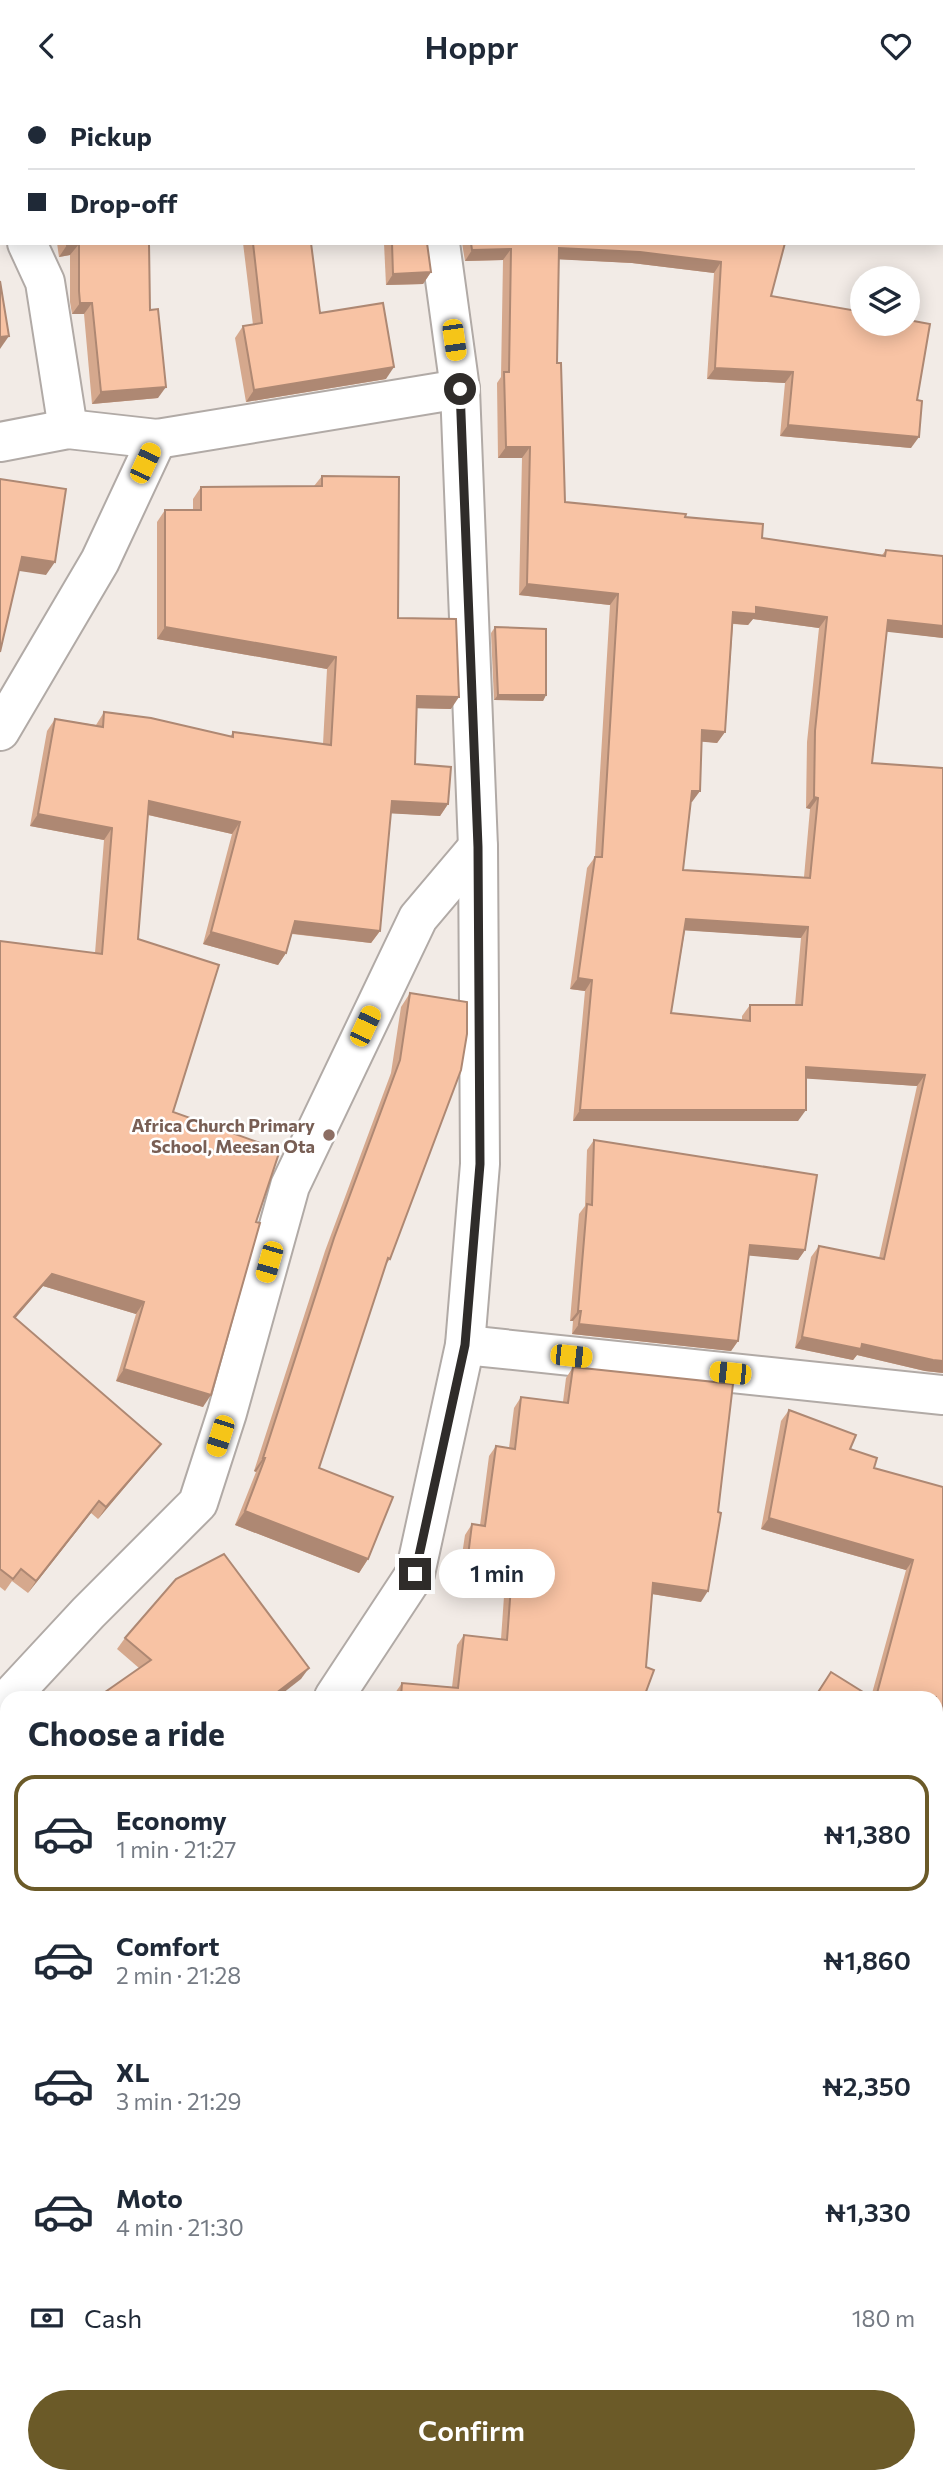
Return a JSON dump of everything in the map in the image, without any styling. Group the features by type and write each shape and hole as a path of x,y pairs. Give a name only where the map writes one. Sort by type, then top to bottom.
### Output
{"street":[{"path":"28,245 44,282 68,429"},
{"path":"338,1691 415,1574 465,1345 480,1164 478,847 460,389 440,245"},
{"path":"0,442 68,429 157,439 460,389"},
{"path":"0,731 100,561 157,439"},
{"path":"15,1691 88,1613 198,1503 227,1413 290,1186 418,918 478,847"},
{"path":"465,1345 943,1395"}],"building":[{"path":"79,245 149,245 150,310 158,309 166,387 101,392 92,303 80,303"},
{"path":"253,245 311,245 320,313 383,303 394,367 254,390 243,326 262,323"},
{"path":"392,245 427,245 431,272 393,274"},
{"path":"471,245 784,245 771,296 850,310 850,336 920,336 920,322 930,324 917,400 922,401 919,437 788,425 793,372 715,368 721,262 640,252 559,248 557,363 561,363 565,502 763,524 762,538 885,556 886,550 943,556 943,626 888,620 872,763 943,768 943,1361 862,1344 861,1349 802,1337 819,1246 884,1259 925,1075 806,1067 806,1110 580,1110 592,980 578,978 595,857 602,857 618,594 527,584 530,447 506,447 504,372 509,372 511,249 472,250","holes":["756,607 827,617 815,731 814,797 818,798 810,878 683,870 692,791 700,791 702,730 725,732 733,612 756,614","686,919 808,927 802,1005 750,1005 750,1021 671,1013"]},
{"path":"0,281 9,336 0,337"},
{"path":"322,476 399,477 398,618 456,619 459,697 417,696 415,764 451,767 448,804 392,801 380,931 295,921 286,953 211,932 240,822 149,801 138,939 219,965 173,1112 280,1150 256,1222 260,1223 211,1395 124,1369 144,1302 52,1274 14,1317 161,1444 106,1507 99,1501 36,1581 21,1569 13,1579 0,1569 0,941 102,954 112,828 38,814 55,719 103,727 104,712 151,718 233,737 233,732 331,745 336,657 165,627 165,510 201,510 201,487 322,486"},
{"path":"0,479 66,489 55,562 22,557 0,652"},
{"path":"495,627 546,629 546,695 498,695"},
{"path":"410,993 467,1002 467,1034 461,1070 390,1259 388,1258 319,1468 393,1497 368,1559 245,1511 265,1458 334,1238 400,1060"},
{"path":"594,1140 817,1175 805,1250 750,1245 738,1341 579,1324 587,1204 592,1205"},
{"path":"573,1367 733,1384 718,1512 721,1513 708,1591 653,1583 646,1667 654,1670 646,1691 401,1691 402,1683 458,1688 464,1635 507,1640 512,1572 467,1564 472,1524 485,1526 496,1446 515,1449 521,1397 568,1403"},
{"path":"789,1410 856,1435 850,1449 877,1458 874,1468 943,1487 943,1691 878,1691 913,1560 769,1518"},
{"path":"224,1554 309,1668 279,1691 107,1691 151,1660 125,1638 176,1579"},
{"path":"831,1672 861,1691 819,1691"}],"place":[{"name":"Africa Church Primary School, Meesan Ota","path":"329,1135"}],"route":[{"path":"415,1574 465,1345 480,1164 478,847 460,389"}]}
